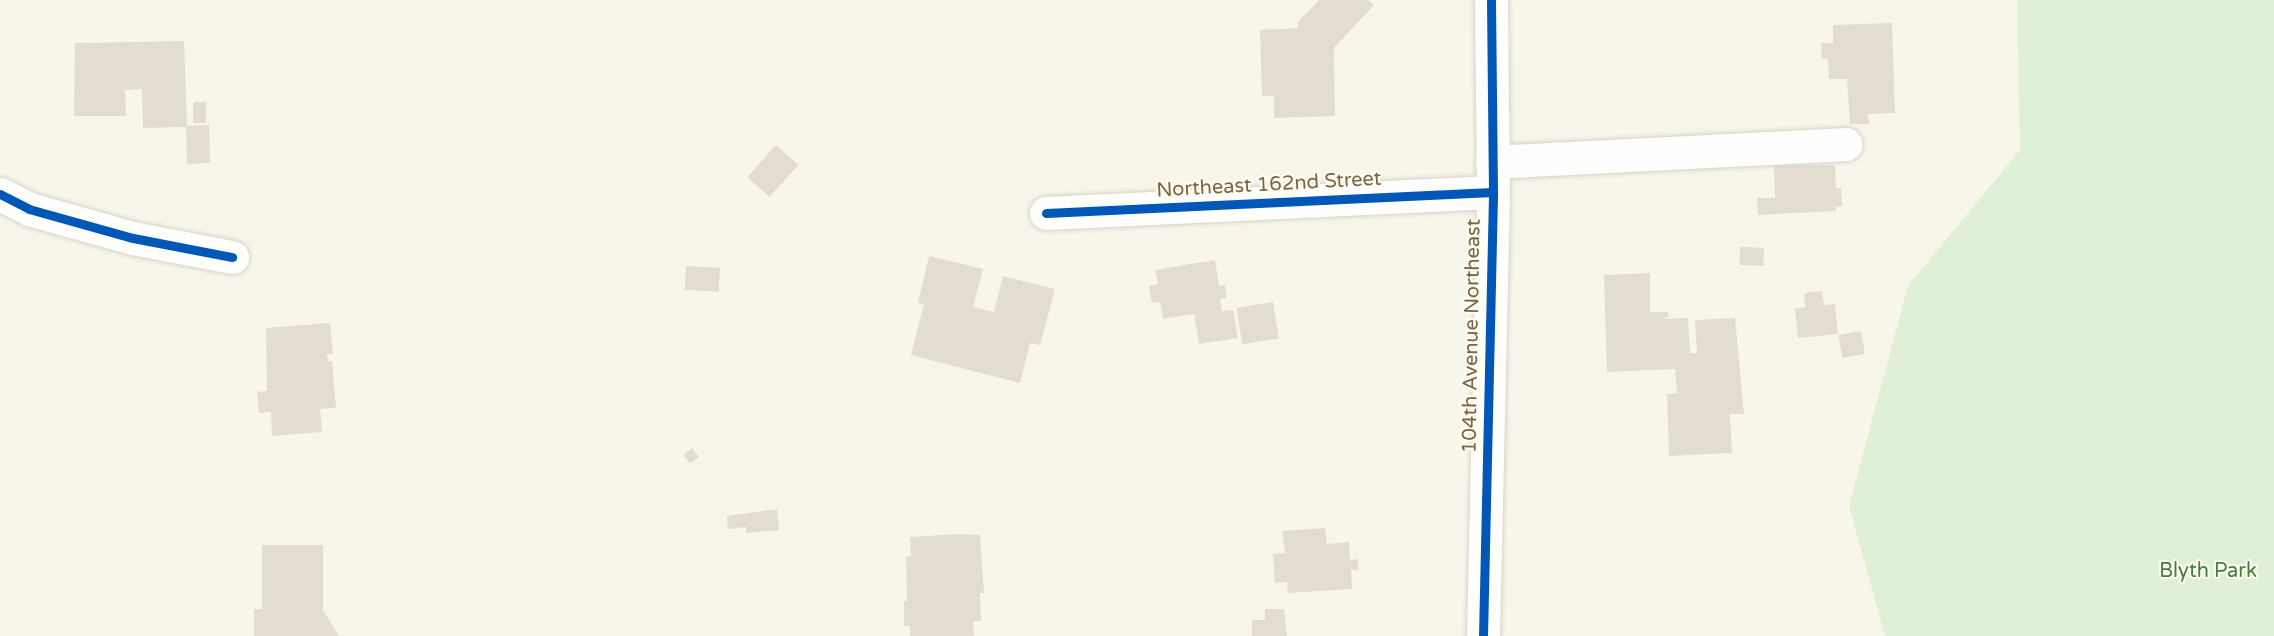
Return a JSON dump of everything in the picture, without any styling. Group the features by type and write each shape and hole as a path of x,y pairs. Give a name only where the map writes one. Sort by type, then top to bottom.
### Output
{"street":[{"name":"104th Avenue Northeast","path":"1483,636 1492,177 1491,0"},
{"name":"Northeast 162nd Street","path":"1046,213 1492,177 1846,144"},
{"path":"0,194 29,209 133,238 232,257"}],"green space":[{"name":"Blyth Park","path":"2017,0 2274,0 2274,636 1885,636 1849,506 1908,286 2020,150"}],"building":[{"path":"1319,0 1368,0 1374,5 1334,48 1335,116 1274,118 1274,96 1262,96 1260,30 1298,28 1298,22"},
{"path":"1892,23 1895,113 1868,114 1869,124 1850,124 1847,79 1829,79 1828,59 1822,59 1821,43 1833,43 1833,25"},
{"path":"184,41 187,126 209,125 210,163 187,164 186,127 143,128 142,89 125,90 126,116 74,116 75,43"},
{"path":"193,102 206,102 206,123 193,123"},
{"path":"776,145 798,165 770,197 747,177"},
{"path":"1835,165 1836,188 1841,188 1842,206 1836,207 1836,211 1758,215 1757,198 1775,198 1774,166"},
{"path":"1740,247 1764,248 1763,266 1739,265"},
{"path":"929,256 983,269 973,307 994,312 1003,276 1055,289 1040,345 1030,343 1020,383 911,355 924,304 918,303"},
{"path":"1215,260 1219,286 1225,285 1227,297 1220,300 1222,311 1233,310 1238,338 1199,344 1194,314 1163,319 1160,302 1152,303 1149,286 1158,284 1155,270"},
{"path":"686,266 720,268 719,292 685,290"},
{"path":"1650,273 1650,312 1668,312 1668,317 1663,319 1688,318 1690,353 1697,353 1695,320 1735,318 1744,414 1730,414 1732,453 1669,456 1667,394 1677,393 1675,369 1607,372 1604,275"},
{"path":"1822,291 1824,305 1835,304 1838,334 1798,338 1795,309 1805,307 1804,293"},
{"path":"1273,302 1279,339 1242,344 1236,308"},
{"path":"330,323 333,354 327,354 328,361 332,361 336,408 320,409 322,432 272,436 271,412 259,413 257,392 267,391 266,328"},
{"path":"1861,331 1865,354 1842,358 1838,335"},
{"path":"692,448 699,457 690,463 683,455"},
{"path":"777,509 779,530 746,533 746,527 728,529 727,516"},
{"path":"1325,528 1327,544 1349,542 1350,560 1358,559 1358,570 1351,570 1352,589 1288,593 1287,582 1275,583 1273,554 1285,553 1282,531"},
{"path":"980,535 984,593 980,593 981,621 973,621 974,636 910,636 910,626 904,626 904,601 907,601 906,557 911,556 910,537"},
{"path":"262,545 323,545 323,610 339,636 254,636 254,609 262,609"},
{"path":"1265,609 1284,609 1287,636 1252,636 1252,620 1265,620"}],"cycle path":[{"path":"1483,636 1493,192 1491,0"},
{"path":"1046,213 1493,192"},
{"path":"0,194 29,209 133,238 232,257"}]}
